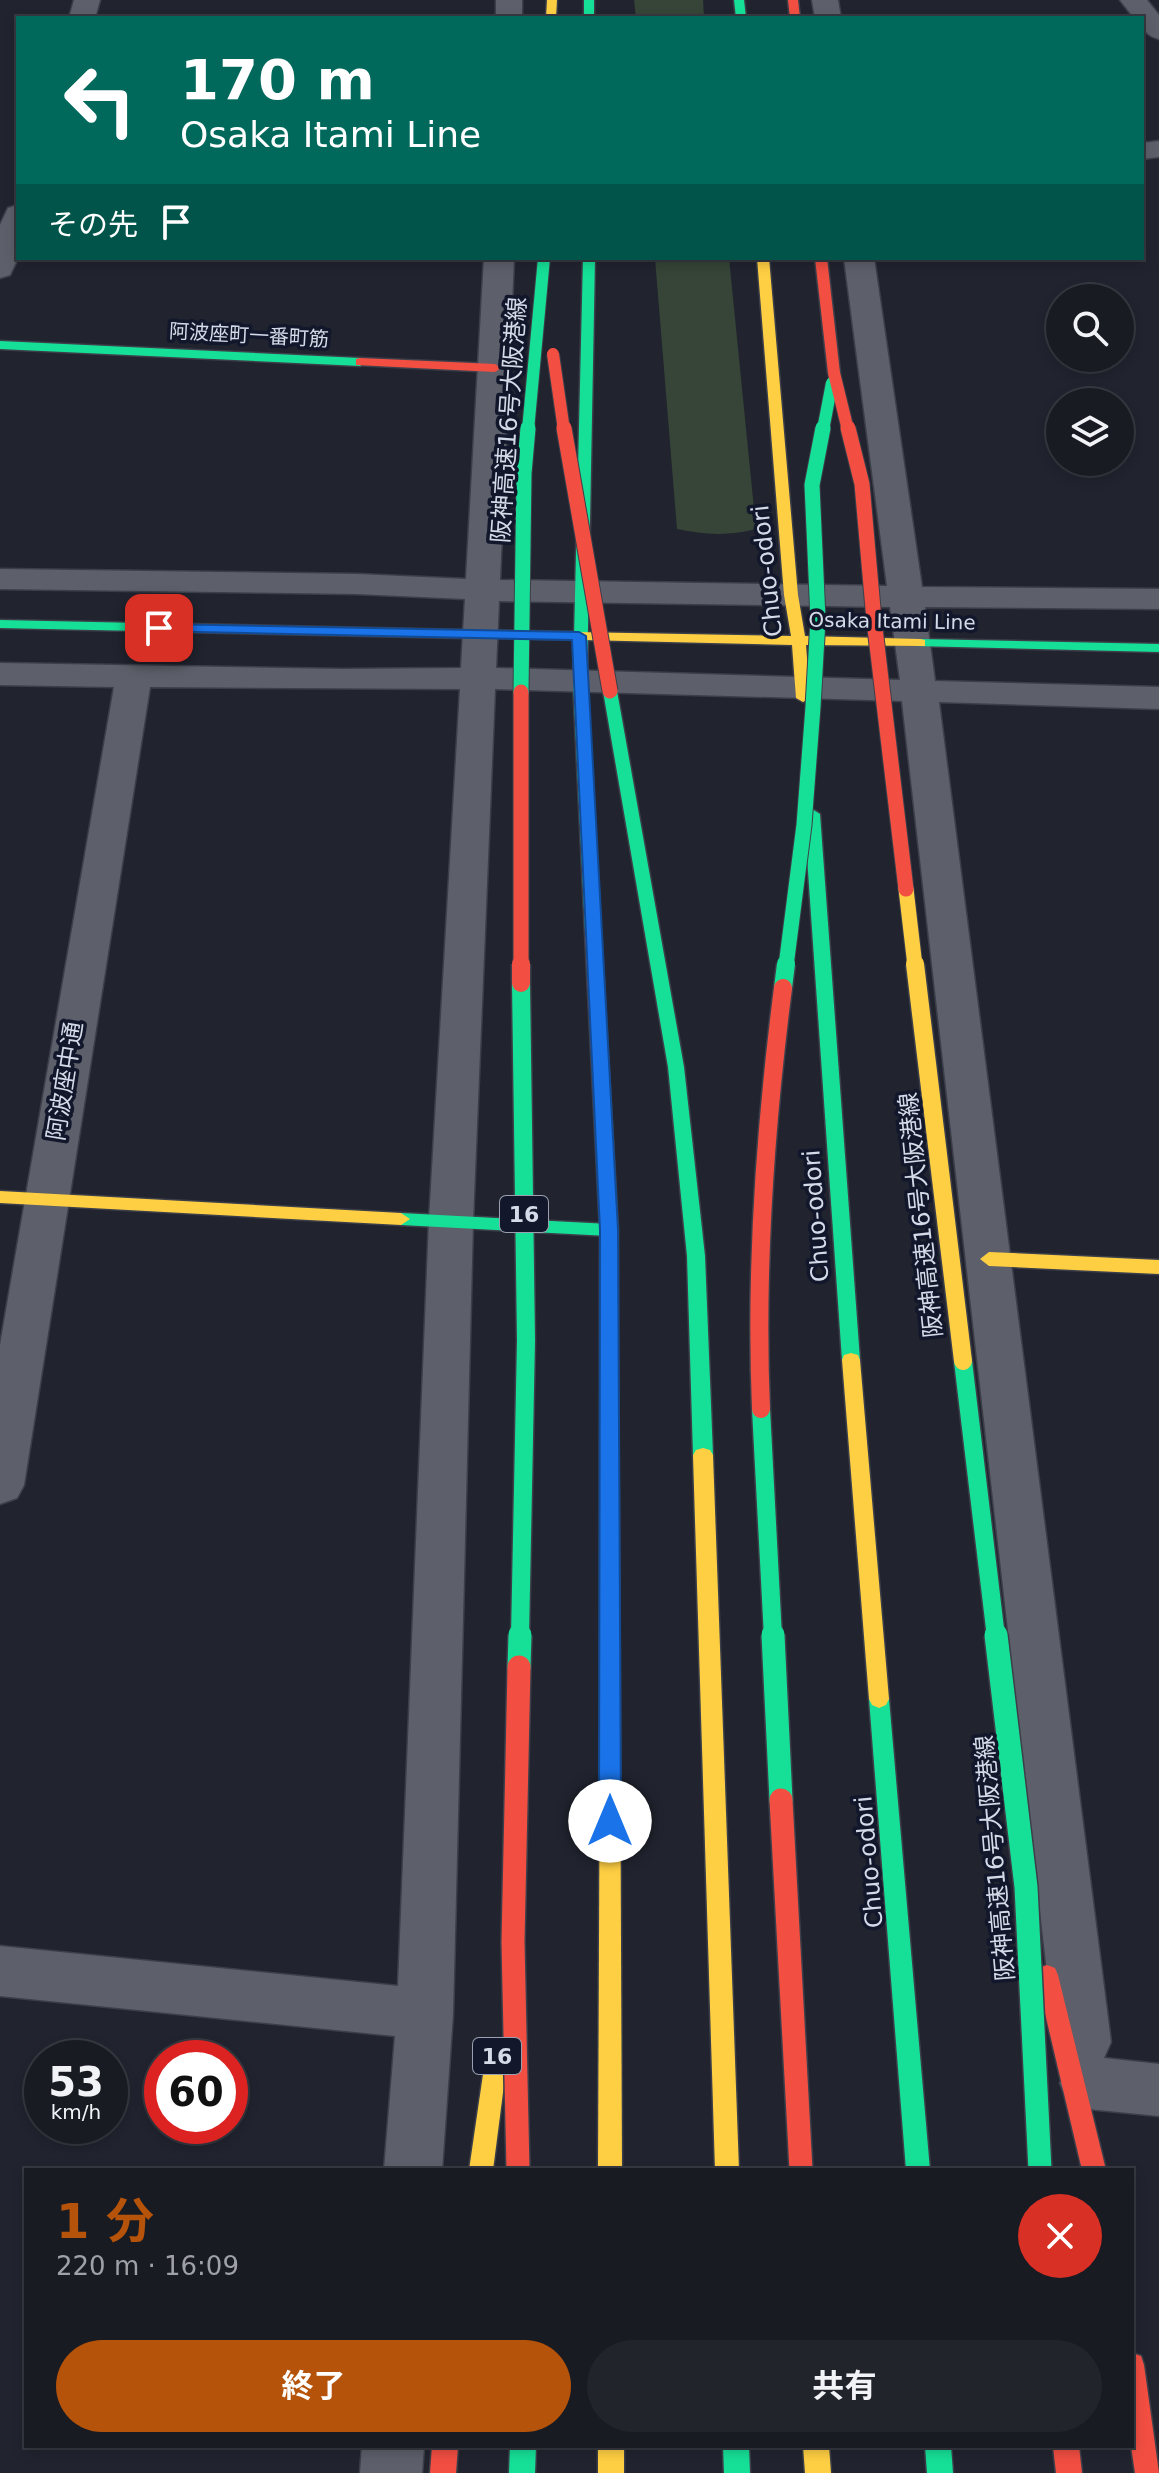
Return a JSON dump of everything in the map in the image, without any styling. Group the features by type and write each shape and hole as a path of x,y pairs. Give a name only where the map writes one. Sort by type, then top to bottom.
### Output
{"main road":[{"name":"阪神高速16号大阪港線","path":"518,2168 513,1942 526,1340 519,814 524,473 544,260"},
{"path":"589,260 579,636 609,1230 610,2168"},
{"name":"Chuo-odori","path":"763,260 791,595 803,687 841,1241 918,2168"},
{"name":"阪神高速16号大阪港線","path":"821,260 834,373 862,484 874,620 1026,1887 1040,2168"},
{"path":"543,289 570,473 676,1067 696,1256 727,2168"},
{"name":"阿波座町一番町筋","path":"0,345 495,368"},
{"path":"801,2168 758,1357 761,1188 772,1069 804,825 813,707 818,619 812,485 834,373"},
{"name":"Osaka Itami Line","path":"0,624 1159,648"},
{"path":"0,1197 609,1230"},
{"path":"989,1259 1159,1267"},
{"path":"1026,1887 1096,2168"},
{"name":"16","path":"481,2168 513,1942"},
{"path":"1134,2378 1148,2473"},
{"path":"443,2473 445,2448"},
{"path":"522,2473 523,2448"},
{"path":"611,2448 611,2473"},
{"path":"736,2448 737,2473"},
{"path":"816,2448 818,2473"},
{"path":"938,2448 940,2473"},
{"path":"1066,2448 1069,2473"}],"street":[{"path":"1133,0 1159,31"},
{"path":"0,269 16,220"},
{"path":"413,2168 425,2014 451,1221 499,260"},
{"path":"859,260 919,689 1096,2168"},
{"path":"0,579 357,584 481,592 580,594 1159,599"},
{"path":"0,674 134,678 580,680 1159,698"},
{"name":"阿波座中通","path":"0,1485 126,711 134,678"},
{"path":"0,1971 425,2014"},
{"path":"1088,2083 1159,2090"},
{"path":"391,2473 393,2448"},
{"path":"1131,2448 1134,2473"}],"green space":[{"path":"634,0 703,0 704,16 636,16"},
{"path":"655,260 729,260 756,529 717,534 677,529"}],"traffic: fast":[{"path":"589,0 589,16"},
{"path":"739,0 741,16"},
{"path":"521,692 524,473 544,260"},
{"path":"589,260 580,680 593,931"},
{"path":"0,345 360,362"},
{"path":"783,988 804,825 813,707 818,619 812,485 832,383"},
{"path":"0,624 464,634"},
{"path":"920,643 1159,648"},
{"path":"610,691 676,1067 696,1256 703,1455"},
{"path":"812,814 851,1360"},
{"path":"519,1667 526,1340 521,983"},
{"path":"401,1219 609,1230"},
{"path":"609,1341 610,1713"},
{"path":"963,1361 1026,1887 1040,2168"},
{"path":"761,1409 781,1800"},
{"path":"879,1699 918,2168"},
{"path":"522,2473 523,2448"},
{"path":"736,2448 737,2473"},
{"path":"938,2448 940,2473"}],"traffic: slow":[{"path":"551,16 552,0"},
{"path":"763,260 791,595 799,642 803,698"},
{"path":"464,634 920,643"},
{"path":"906,889 963,1361"},
{"path":"0,1197 401,1219"},
{"path":"989,1259 1159,1267"},
{"path":"851,1360 879,1699"},
{"path":"703,1455 727,2168"},
{"path":"610,1713 610,2168"},
{"path":"481,2168 497,2054"},
{"path":"611,2448 611,2473"},
{"path":"816,2448 818,2473"}],"traffic: jam":[{"path":"793,0 795,16"},
{"path":"821,260 834,373"},
{"path":"553,354 570,473 610,691"},
{"path":"360,362 495,368"},
{"path":"834,373 862,484 874,620 906,889"},
{"path":"521,692 521,983"},
{"path":"593,931 609,1230 609,1341"},
{"path":"761,1409 759,1251 770,1093 783,988"},
{"path":"518,2168 513,1942 519,1667"},
{"path":"781,1800 801,2168"},
{"path":"1047,1975 1094,2168"},
{"path":"1134,2378 1148,2473"},
{"path":"443,2473 445,2448"},
{"path":"1066,2448 1069,2473"}],"route":[{"path":"159,628 579,636 609,1230 610,1821"}]}
